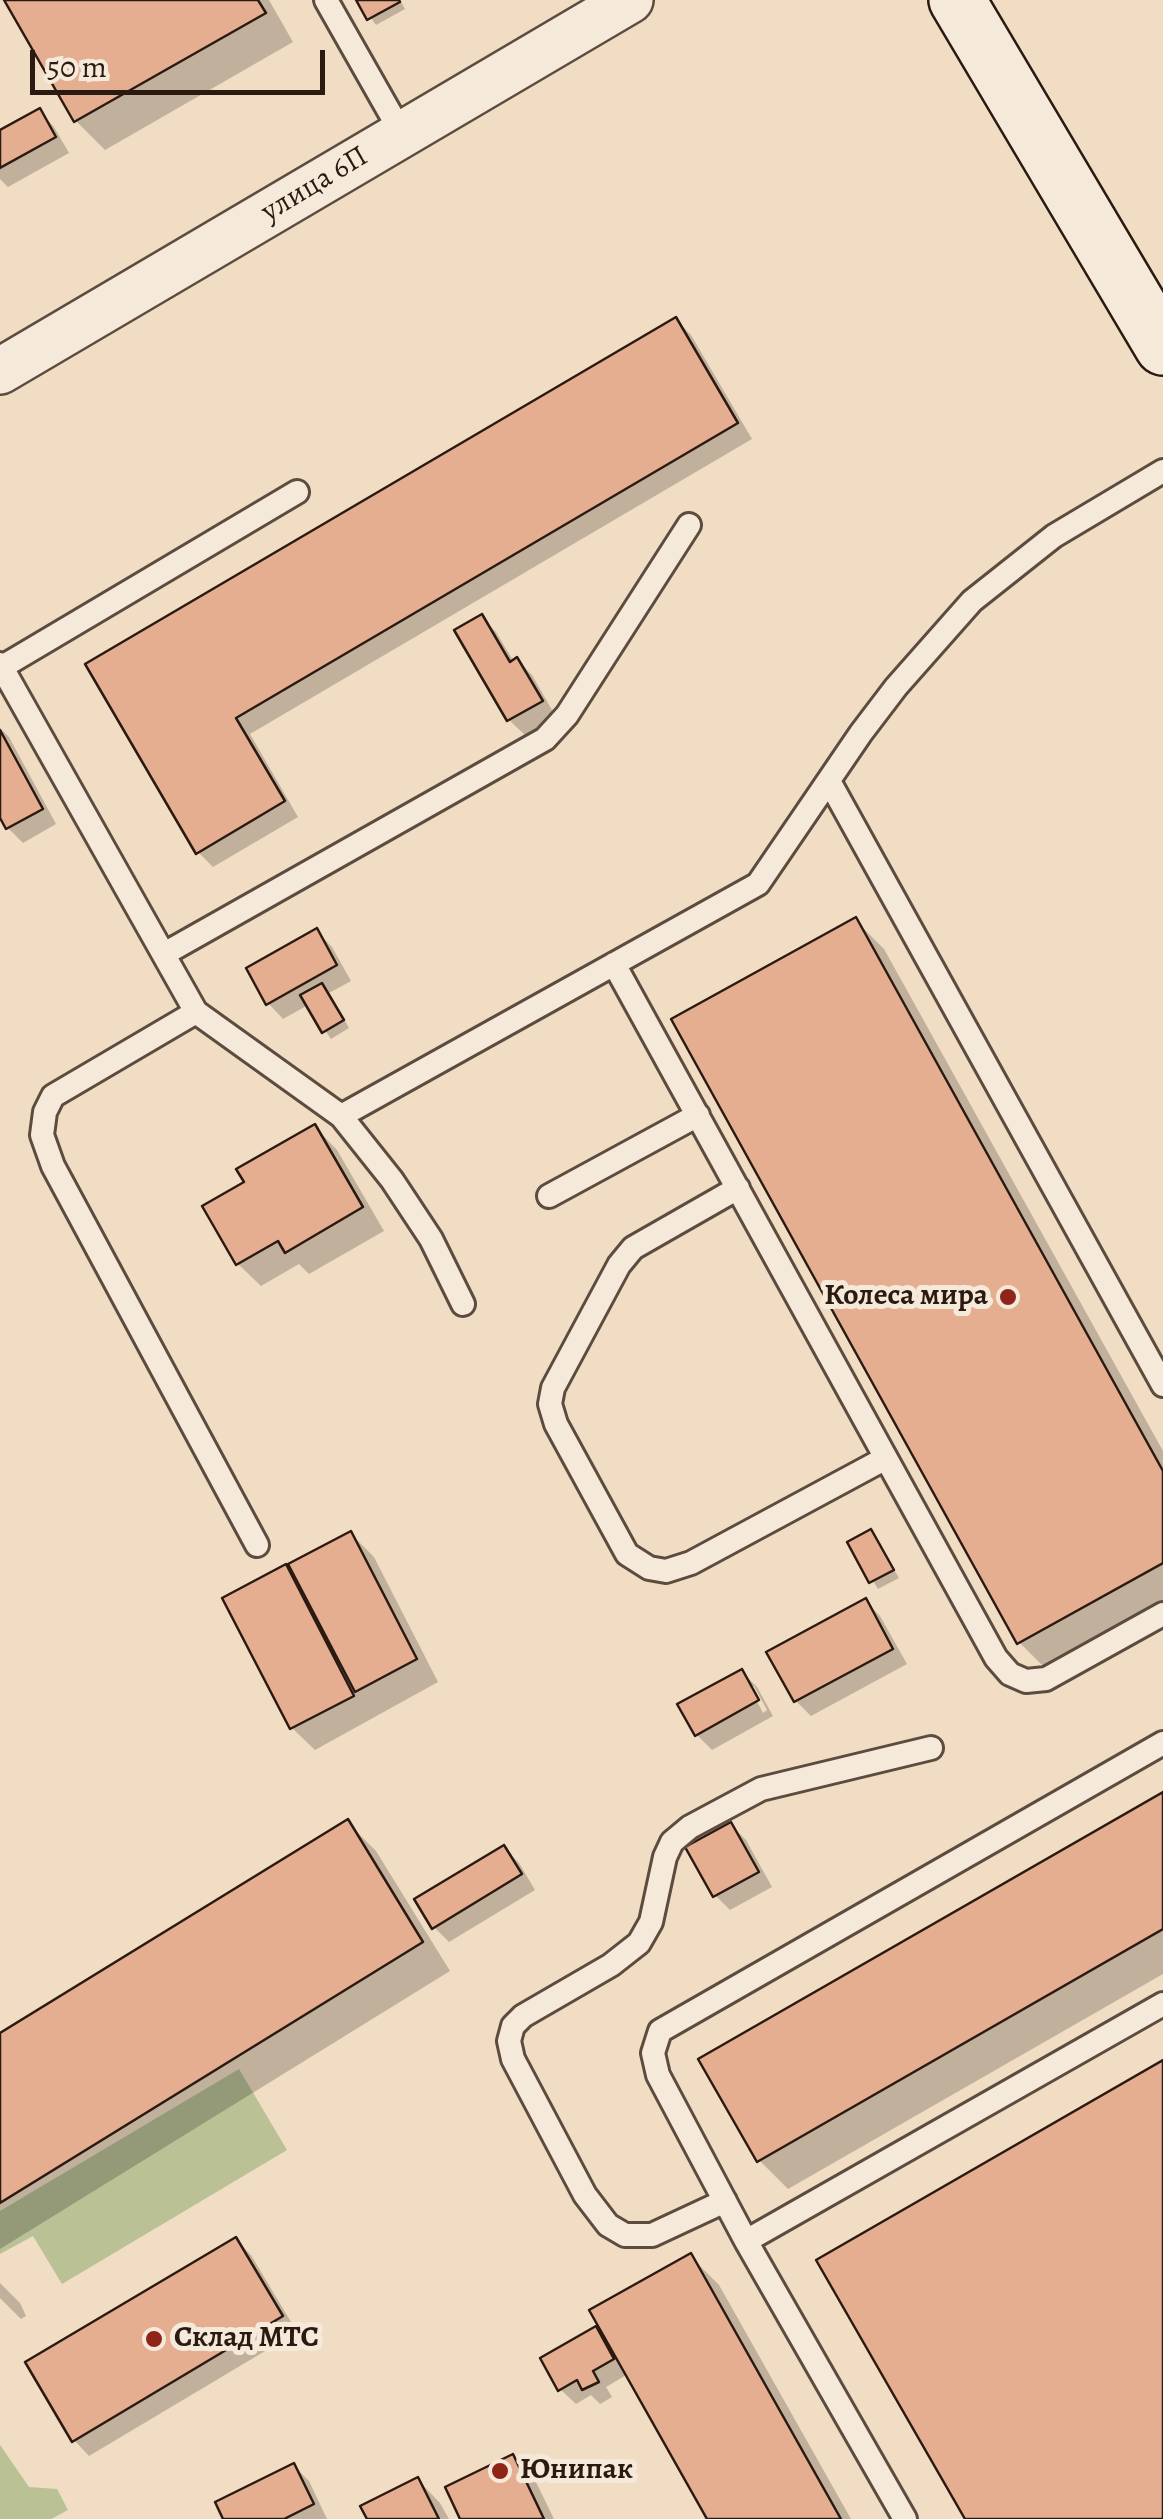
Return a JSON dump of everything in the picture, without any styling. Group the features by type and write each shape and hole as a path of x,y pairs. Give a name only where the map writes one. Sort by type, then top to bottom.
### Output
{"main road":[{"path":"957,0 1163,347"}],"street":[{"name":"улица 6П","path":"0,371 630,0"}],"lane":[{"path":"326,0 402,134"},
{"path":"341,1116 758,884 896,688 972,601 1054,536 1163,472"},
{"path":"297,492 1,666 196,1012 341,1116 421,1224 463,1304"},
{"path":"164,954 545,739 567,715 689,525"},
{"path":"828,781 1163,1385"},
{"path":"614,964 996,1658 1010,1674 1026,1680 1046,1679 1163,1614"},
{"path":"196,1012 53,1096 45,1112 42,1135 52,1166 257,1546"},
{"path":"549,1196 698,1115"},
{"path":"738,1188 633,1248 619,1265 553,1388 550,1404 556,1424 627,1554 648,1568 666,1571 692,1564 886,1458"},
{"path":"905,2519 746,2241 658,2076 653,2052 660,2031 1163,1743"},
{"path":"725,2201 652,2235 626,2234 608,2225 585,2195 514,2058 509,2042 513,2026 639,1943 651,1922 665,1857 672,1842 690,1827 761,1790 931,1748"},
{"path":"746,2241 1163,2004"}],"green space":[{"path":"239,2069 287,2150 62,2284 33,2236 0,2254 0,2211"},
{"path":"0,2445 29,2487 57,2489 68,2510 51,2519 0,2519"}],"building":[{"path":"4,0 258,0 266,13 74,122"},
{"path":"356,0 399,0 400,2 367,20"},
{"path":"40,108 56,137 0,168 0,130"},
{"path":"676,317 738,423 236,718 285,801 196,854 85,664"},
{"path":"482,614 510,662 517,657 543,701 507,721 454,630"},
{"path":"0,730 43,809 6,829 0,818"},
{"path":"856,917 1163,1471 1163,1563 1017,1644 671,1019"},
{"path":"317,928 337,965 266,1005 246,968"},
{"path":"322,983 344,1020 322,1033 300,995"},
{"path":"315,1124 363,1207 285,1253 278,1241 236,1265 202,1206 244,1182 236,1169"},
{"path":"871,1529 894,1570 869,1583 847,1542"},
{"path":"351,1531 417,1659 355,1692 288,1564"},
{"path":"286,1564 354,1696 290,1729 222,1598"},
{"path":"866,1598 893,1649 794,1702 766,1652"},
{"path":"742,1669 759,1700 695,1736 677,1704"},
{"path":"1163,1792 1163,1929 757,2162 698,2059"},
{"path":"348,1819 423,1942 0,2203 0,2033"},
{"path":"731,1822 759,1872 713,1897 685,1847"},
{"path":"504,1845 522,1874 432,1929 414,1899"},
{"path":"1163,2060 1163,2519 965,2519 816,2260"},
{"name":"Склад МТС","path":"236,2237 283,2316 72,2442 25,2362"},
{"path":"691,2253 841,2519 707,2519 589,2310"},
{"path":"596,2326 614,2359 593,2371 599,2382 582,2390 577,2380 558,2391 540,2358"},
{"name":"Юнипак","path":"513,2454 544,2519 460,2519 445,2487"},
{"path":"294,2463 314,2504 284,2519 223,2519 215,2502"},
{"path":"418,2477 439,2519 367,2519 360,2506"}],"place":[{"name":"Колеса мира","path":"1008,1297"},
{"name":"Склад МТС","path":"154,2339"},
{"name":"Юнипак","path":"500,2471"}]}
